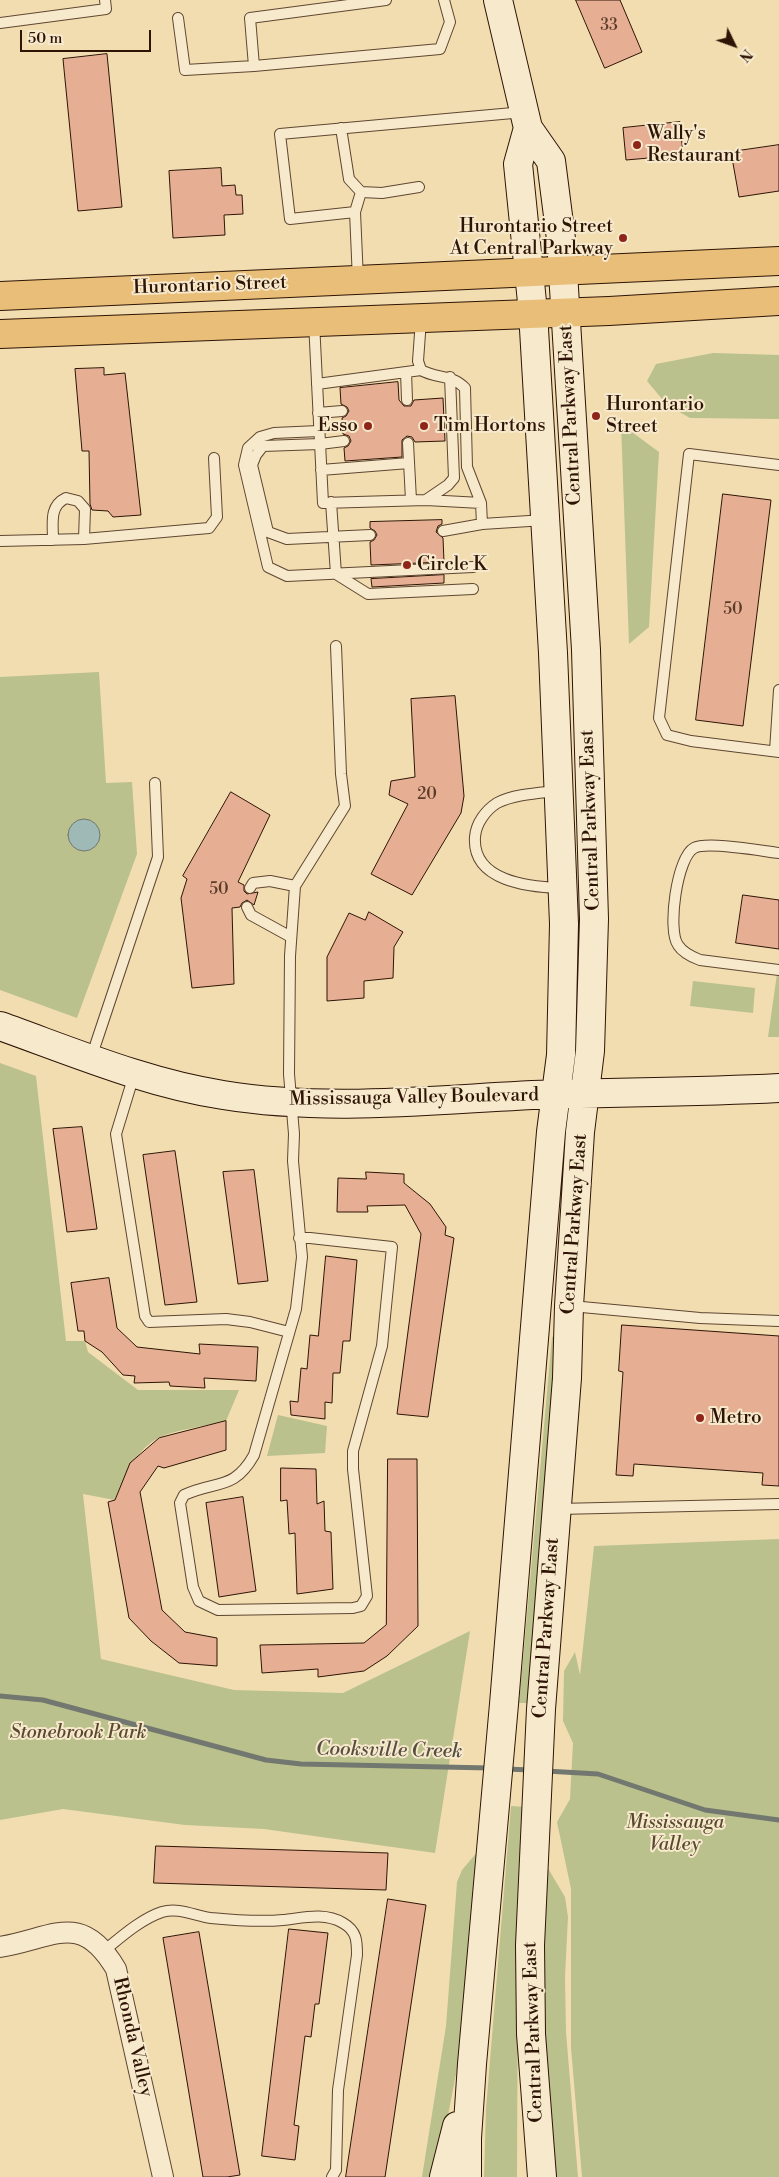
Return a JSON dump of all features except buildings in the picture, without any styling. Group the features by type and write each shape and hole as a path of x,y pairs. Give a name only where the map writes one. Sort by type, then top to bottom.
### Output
{"main road":[{"name":"Hurontario Street","path":"0,296 779,261"},
{"name":"Hurontario Street","path":"0,334 779,301"}],"street":[{"path":"498,0 526,120"},
{"name":"Central Parkway East","path":"526,120 551,160 563,271 586,650 594,919 590,1051 580,1132 569,1306 567,1378 541,1709 530,1945 531,2034 542,2177"},
{"name":"Central Parkway East","path":"467,2177 467,2138 472,2064 551,1132 561,1055 562,888 546,520 530,272 518,164 526,120"},
{"path":"546,520 577,518"},
{"name":"Mississauga Valley Boulevard","path":"0,1026 134,1074 223,1095 292,1103 378,1102 556,1094 779,1088"},
{"name":"Rhonda Valley","path":"0,1947 76,1931 93,1939 105,1950 116,1969 163,2177"},
{"path":"525,2177 524,2154 531,2034"},
{"path":"444,2177 472,2064"}],"lane":[{"path":"0,23 106,9 105,0"},
{"path":"254,66 250,18 386,0"},
{"path":"178,18 185,70 254,66 440,49 450,22 444,0"},
{"path":"355,212 290,219 280,134 341,128 526,120"},
{"path":"341,128 349,179 361,192 382,193 419,188"},
{"path":"358,280 355,212 361,192"},
{"path":"421,316 418,361 421,370 430,376 450,377 465,388 467,467 481,503 482,524"},
{"path":"314,321 323,502 426,500 481,503"},
{"path":"317,384 421,370"},
{"path":"406,372 407,400"},
{"path":"426,500 448,485 454,478 450,377"},
{"path":"318,413 342,411"},
{"path":"319,431 274,434 260,437 248,448 244,465 268,567 287,576 473,567"},
{"path":"344,441 320,444 263,446 256,455 252,465 268,532 287,539 370,535"},
{"path":"408,443 411,500"},
{"path":"779,465 690,454 659,718 667,735 691,741 777,752 779,690"},
{"path":"0,541 84,539 208,528 217,517 214,458"},
{"path":"321,470 409,463"},
{"path":"54,540 53,508 58,502 66,498 78,501 85,509 84,539"},
{"path":"331,502 336,574"},
{"path":"443,531 482,524 546,520"},
{"path":"336,574 368,594 472,589"},
{"path":"299,1238 392,1247 382,1346 353,1451 353,1469 367,1596 361,1606 353,1608 218,1610 199,1601 193,1587 180,1503 184,1495 228,1482 245,1471 254,1455 300,1286 302,1258 299,1238 293,1161 292,1103 289,1074 291,936 295,886 345,806 336,646"},
{"path":"90,1059 158,856 155,783"},
{"path":"559,791 528,794 498,802 486,812 476,830 474,848 480,861 496,875 529,887 562,888"},
{"path":"779,853 708,846 696,847 687,853 680,868 672,928 677,945 689,955 700,960 779,970"},
{"path":"250,888 253,883 270,881 295,886"},
{"path":"247,907 251,915 291,936"},
{"path":"134,1074 116,1134 145,1316 149,1322 226,1319 250,1322 289,1332"},
{"path":"569,1306 700,1318 779,1321"},
{"path":"556,1510 779,1504"},
{"path":"105,1950 127,1932 162,1912 178,1911 210,1918 282,1920 309,1916 332,1918 352,1930 357,1939 357,1955 338,2090 336,2170 332,2177"}],"green space":[{"path":"713,353 779,355 779,419 690,418 667,405 647,381 656,364"},
{"path":"621,424 659,452 649,627 629,644"},
{"path":"99,672 106,783 132,782 137,854 77,1018 0,990 0,677"},
{"path":"777,974 779,974 779,1037 768,1037"},
{"path":"693,981 755,988 753,1013 690,1006"},
{"name":"Stonebrook Park","path":"0,1063 36,1076 66,1341 85,1341 88,1352 138,1390 239,1390 226,1421 164,1435 150,1443 131,1465 115,1500 83,1494 101,1659 234,1690 343,1693 470,1631 435,1853 264,1829 185,1825 63,1809 0,1820"},
{"path":"552,1337 558,1338 530,1703 519,1703"},
{"path":"278,1415 327,1426 325,1453 267,1456"},
{"name":"Mississauga Valley","path":"779,1539 779,2177 582,2177 571,2048 571,1889 557,1822 570,1799 573,1743 563,1721 564,1671 575,1652 580,1675 594,1546"},
{"path":"511,1806 527,1807 518,1948 517,2177 484,2177 486,2109"},
{"path":"479,1850 462,2043 436,2177 422,2177 446,2026 457,1882 462,1870"},
{"path":"546,1865 565,1897 568,1917 565,1977 566,2032 578,2177 555,2177 550,2131 542,1972"}],"water":[{"path":"84,819 90,820 95,824 99,829 99,841 95,846 90,850 84,851 78,850 73,846 69,841 68,835 69,829 73,824 78,820"}],"waterway":[{"name":"Cooksville Creek","path":"0,1696 43,1700 266,1760 301,1764 490,1768"},
{"name":"Cooksville Creek","path":"506,1769 530,1770"},
{"name":"Cooksville Creek","path":"546,1771 598,1774 705,1810 779,1820"}],"place":[{"name":"Wally's Restaurant","path":"637,145"},
{"name":"Hurontario Street At Central Parkway","path":"623,238"},
{"name":"Hurontario Street","path":"596,416"},
{"name":"Esso","path":"368,426"},
{"name":"Tim Hortons","path":"424,426"},
{"name":"Circle K","path":"407,565"},
{"name":"Metro","path":"700,1418"}]}
